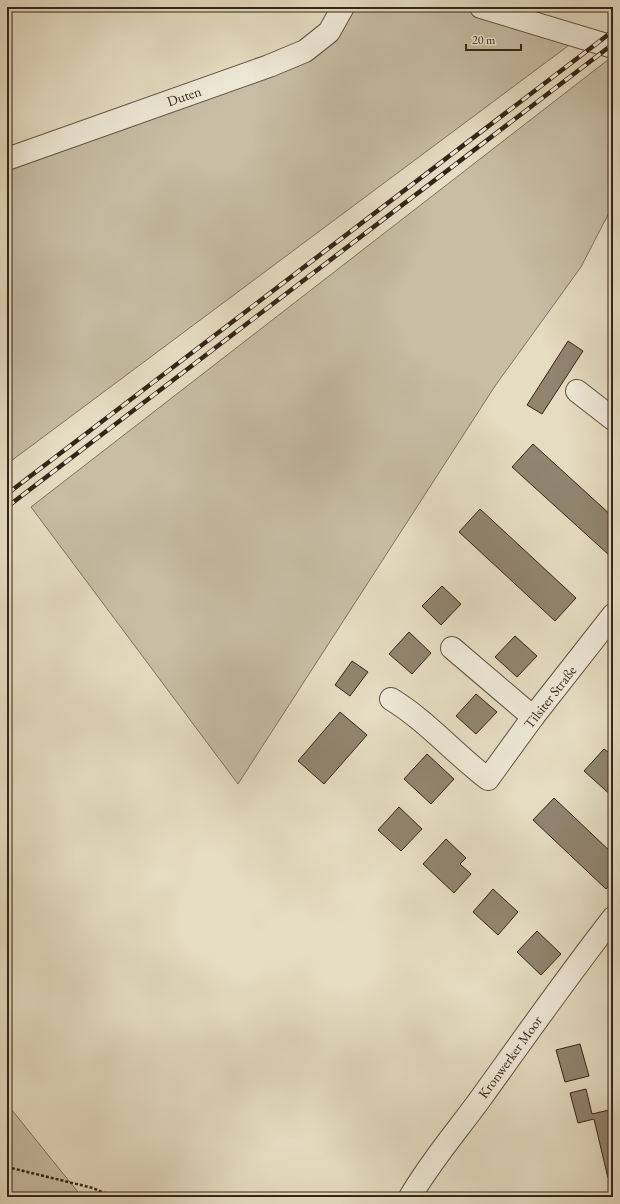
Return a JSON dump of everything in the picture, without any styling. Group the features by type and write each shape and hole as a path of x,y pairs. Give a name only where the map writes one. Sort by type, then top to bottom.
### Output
{"street":[{"name":"Duten","path":"7,159 269,66 305,51 329,32 343,7"},
{"path":"481,7 613,47"},
{"path":"577,391 613,419"},
{"name":"Tilsiter Straße","path":"391,699 419,718 472,767 488,779 533,717 613,615"},
{"path":"452,648 533,717"},
{"name":"Kronwerker Moor","path":"410,1197 421,1178 613,918"}],"path":[{"path":"7,1167 93,1188 113,1197"}],"shaded area":[{"path":"343,7 481,7 580,37 7,464 7,159 269,66"},
{"path":"609,59 613,60 613,205 581,267 495,386 238,784 31,507"},
{"path":"7,1104 82,1197 7,1197"}],"building":[{"path":"568,341 583,351 542,414 527,405"},
{"path":"533,444 613,517 613,550 609,555 512,467"},
{"path":"480,509 576,598 555,621 459,532"},
{"path":"442,586 461,604 441,625 422,606"},
{"path":"409,632 431,653 412,674 389,654"},
{"path":"515,636 537,656 517,677 495,657"},
{"path":"352,661 368,672 350,696 335,685"},
{"path":"476,694 497,712 476,734 456,716"},
{"path":"340,712 367,735 324,784 298,761"},
{"path":"604,749 613,756 613,797 584,771"},
{"path":"427,754 454,779 431,804 404,779"},
{"path":"554,798 613,854 613,881 606,889 533,820"},
{"path":"399,807 422,829 401,851 378,830"},
{"path":"446,839 466,858 460,864 471,874 454,893 423,864"},
{"path":"493,889 518,912 498,935 473,912"},
{"path":"537,931 561,954 541,975 517,952"},
{"path":"580,1044 589,1076 565,1082 556,1050"},
{"path":"586,1089 592,1114 609,1110 613,1127 613,1177 608,1178 594,1119 578,1123 570,1093"}],"railway":[{"path":"7,494 613,31"},
{"path":"7,507 613,44"}]}
